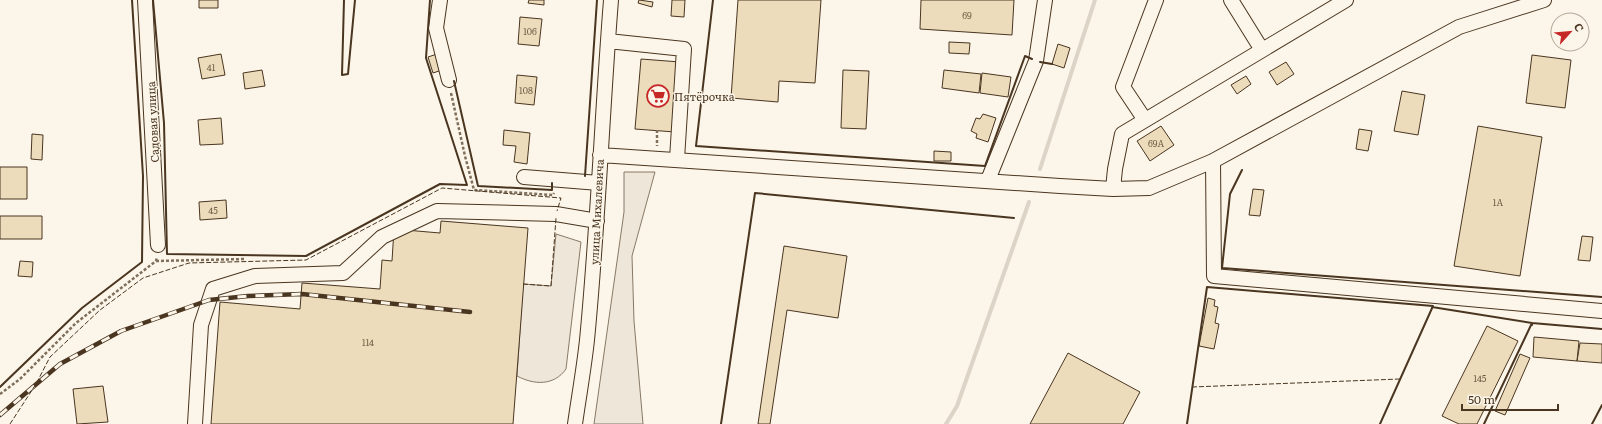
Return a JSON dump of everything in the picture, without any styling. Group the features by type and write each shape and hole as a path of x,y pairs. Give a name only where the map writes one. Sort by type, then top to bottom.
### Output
{"street":[{"name":"Садовая улица","path":"145,0 158,244"},
{"path":"440,0 436,28 449,80"},
{"name":"улица Михалевича","path":"575,424 587,341 597,221 611,0"},
{"path":"988,180 1036,61 1045,0"},
{"path":"1145,120 1123,87 1156,0"},
{"path":"1231,0 1262,50"},
{"path":"1114,189 1115,169 1122,134 1346,0"},
{"path":"600,155 988,180 1021,184 1114,189 1149,188 1213,161 1459,27 1544,0"},
{"path":"608,41 684,49 677,159"},
{"path":"1213,161 1214,276 1602,311"},
{"path":"524,177 599,183"},
{"path":"195,424 201,325 213,289 255,276 343,273 382,237 438,211 556,214 597,221"}],"path":[{"path":"449,80 456,121 474,190 553,195 562,180"},
{"path":"656,130 657,150"},
{"path":"0,394 20,379 76,323 156,261 159,253 158,244"},
{"path":"156,261 246,259"}],"shaded area":[{"path":"624,172 655,172 632,256 634,321 643,424 594,424 624,212"},
{"path":"556,234 581,242 566,369 556,379 550,381 530,381 517,376 523,284 551,286"}],"building":[{"path":"199,0 218,0 218,8 199,8"},
{"path":"529,0 544,0 544,5 528,3"},
{"path":"639,0 653,2 652,7 638,3"},
{"path":"672,0 685,0 684,17 671,16"},
{"path":"738,0 821,0 815,83 779,81 778,102 731,98"},
{"path":"921,0 1014,0 1012,35 920,29"},
{"path":"520,17 542,19 539,46 518,44"},
{"path":"949,42 970,43 969,54 949,53"},
{"path":"1058,44 1070,48 1064,68 1052,64"},
{"path":"440,53 445,69 433,73 428,57"},
{"path":"221,54 225,75 202,79 198,58"},
{"path":"1532,55 1571,60 1565,108 1526,103"},
{"name":"Пятёрочка","path":"641,59 680,62 675,132 635,129"},
{"path":"1286,62 1294,74 1277,85 1269,72"},
{"path":"262,70 265,86 245,89 243,73"},
{"path":"843,70 869,71 866,129 841,128"},
{"path":"944,70 981,74 979,93 942,88"},
{"path":"982,73 1011,77 1008,97 980,93"},
{"path":"517,75 537,77 534,105 515,103"},
{"path":"1246,76 1251,84 1237,94 1231,85"},
{"path":"1402,91 1425,95 1418,135 1394,131"},
{"path":"983,114 996,118 988,142 976,138 977,134 971,131 976,118 980,119"},
{"path":"221,118 223,144 200,145 198,120"},
{"path":"1161,126 1174,145 1150,161 1137,141"},
{"path":"1478,126 1542,137 1520,276 1454,266"},
{"path":"1359,129 1372,131 1368,151 1356,149"},
{"path":"504,130 530,133 527,164 514,162 516,146 503,145"},
{"path":"32,134 43,135 42,160 31,159"},
{"path":"934,151 951,152 951,161 934,161"},
{"path":"0,167 27,167 27,199 0,199"},
{"path":"1253,189 1264,190 1260,216 1249,215"},
{"path":"226,200 227,218 200,220 199,202"},
{"path":"0,216 42,216 42,239 0,239"},
{"path":"441,221 528,228 513,424 211,424 220,302 300,309 302,283 380,289 382,260 392,261 394,229 440,233"},
{"path":"1582,236 1593,237 1590,261 1578,260"},
{"path":"784,246 847,256 838,318 787,310 770,424 758,424"},
{"path":"20,261 33,262 32,277 18,276"},
{"path":"1208,298 1215,300 1214,306 1218,307 1215,323 1219,324 1214,349 1199,346"},
{"path":"1487,326 1518,341 1477,424 1459,424 1442,416"},
{"path":"1534,337 1579,341 1577,361 1533,357"},
{"path":"1580,343 1602,344 1602,363 1577,361"},
{"path":"1068,353 1140,392 1123,424 1030,424"},
{"path":"1520,354 1530,358 1505,415 1495,411"},
{"path":"103,386 108,422 77,424 73,389"}],"waterway":[{"path":"1040,169 1095,0"},
{"path":"946,424 957,406 1029,202"}],"railway":[{"path":"0,415 60,364 121,331 209,300 248,296 302,294 470,312"}],"fence":[{"path":"10,424 36,384 50,357 100,310 143,278 189,263 306,260 442,188 561,198 557,211"},
{"path":"523,284 551,286 556,218"},
{"path":"1192,387 1400,379"}],"wall":[{"path":"0,387 82,308 142,262 143,176 132,0"},
{"path":"153,0 164,123 167,254 306,256 440,184 467,185 426,58 430,0"},
{"path":"344,0 342,75 348,74 355,0"},
{"path":"585,176 597,0"},
{"path":"713,0 696,146 985,166 1025,56 1032,59"},
{"path":"1040,62 1052,64"},
{"path":"454,81 478,186 552,190 552,183"},
{"path":"1242,170 1230,194 1222,268 1602,297"},
{"path":"721,424 755,193 1014,218"},
{"path":"1187,424 1207,287 1433,306 1380,424"},
{"path":"1432,307 1532,323 1484,424"},
{"path":"1532,325 1532,323 1602,329"},
{"path":"1592,424 1602,405"}],"place":[{"name":"Пятёрочка","path":"658,96"}]}
